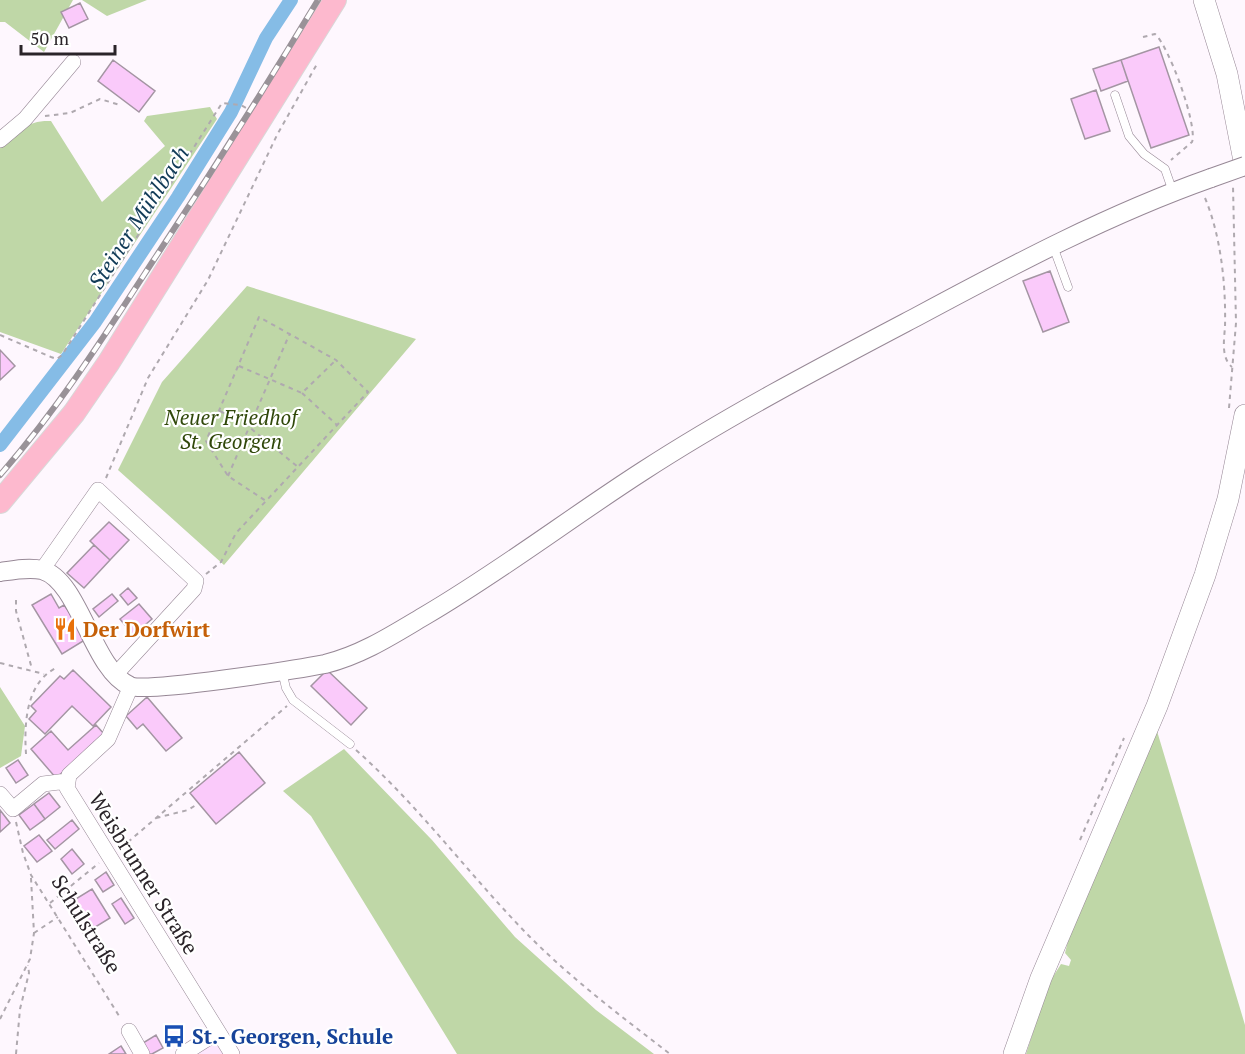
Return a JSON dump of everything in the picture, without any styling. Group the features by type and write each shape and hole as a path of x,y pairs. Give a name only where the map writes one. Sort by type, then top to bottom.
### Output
{"main road":[{"path":"0,502 74,413 109,362 335,0"},
{"path":"1204,0 1227,74 1241,172"},
{"path":"1014,1054 1041,978 1157,706 1205,575 1228,499 1236,416"}],"street":[{"path":"0,140 25,119 73,62"},
{"path":"0,572 42,570 54,578 71,599 97,648 116,674 131,686 148,688 282,670 344,658 397,633 475,585 703,434 863,345 1053,245 1173,192 1205,180 1241,172"},
{"path":"42,570 98,490 196,581 194,589 116,674"},
{"name":"Weisbrunner Straße","path":"131,686 108,739 69,775 67,781 72,797 232,1054"},
{"path":"0,794 13,809 43,784 67,781"},
{"path":"129,1031 142,1054"},
{"path":"183,1054 218,1032"}],"lane":[{"path":"1115,95 1129,136 1144,154 1165,169 1173,192"},
{"path":"1053,245 1068,287"},
{"path":"282,670 286,688 293,700 350,744"}],"path":[{"path":"1143,37 1155,34 1161,39 1170,57 1194,137 1165,169"},
{"path":"98,490 147,378 208,280 277,135 319,60"},
{"path":"25,119 70,113 100,99 120,105"},
{"path":"0,335 57,359 62,355 222,103 241,105"},
{"path":"1236,416 1232,367 1236,323 1241,172"},
{"path":"1205,180 1214,218 1225,312 1225,355 1232,367"},
{"path":"196,581 221,562 236,533 298,467 368,392 336,360 260,317 206,441 228,476 266,501"},
{"path":"228,476 290,333"},
{"path":"302,393 336,360"},
{"path":"238,366 302,393 337,425"},
{"path":"219,411 249,427 298,467"},
{"path":"16,600 16,611 32,669"},
{"path":"0,663 32,669 44,674"},
{"path":"26,754 29,707 33,689 44,674 56,668"},
{"path":"50,903 156,818 293,700"},
{"path":"1078,845 1124,738"},
{"path":"350,744 425,818 529,936 569,974 670,1054"},
{"path":"156,818 188,810 196,805"},
{"name":"Schulstraße","path":"13,809 23,853 31,875 129,1031"},
{"path":"0,1019 27,965 33,933 31,875"},
{"path":"33,933 58,917"},
{"path":"16,1054 20,1009 29,973 27,965"}],"shaded area":[{"path":"213,1031 227,1054 184,1054"}],"green space":[{"path":"0,0 73,0 44,52 5,22 0,22"},
{"path":"82,0 147,0 107,16"},
{"path":"210,107 217,119 61,354 0,332 0,146 29,125 51,121 102,202 165,146 144,121 147,116"},
{"name":"Neuer Friedhof St. Georgen","path":"247,286 416,339 224,565 118,470 162,382"},
{"path":"0,687 25,726 21,756 0,768"},
{"path":"1157,731 1245,1025 1245,1054 1026,1054 1049,983 1061,964 1069,966 1071,960 1065,953 1068,941"},
{"path":"344,749 432,840 515,937 596,1010 654,1054 457,1054 311,816 283,791"}],"building":[{"path":"80,3 88,19 69,28 61,12"},
{"path":"1159,47 1189,135 1151,148 1121,60"},
{"path":"113,60 155,91 139,112 98,81"},
{"path":"1121,60 1128,81 1101,91 1093,69"},
{"path":"1096,90 1110,131 1085,139 1071,99"},
{"path":"1050,271 1069,322 1043,332 1023,281"},
{"path":"0,350 15,366 0,380"},
{"path":"109,522 129,540 110,560 90,541"},
{"path":"94,545 110,560 84,588 67,573"},
{"path":"128,588 137,598 128,605 120,595"},
{"name":"Der Dorfwirt","path":"51,594 59,608 64,605 88,638 62,654 32,605"},
{"path":"112,594 118,601 99,617 93,609"},
{"path":"139,604 152,619 133,635 120,619"},
{"path":"73,670 111,707 93,726 72,706 45,734 29,719 36,711 31,706 60,676 64,679"},
{"path":"327,670 367,708 351,725 311,686"},
{"path":"147,697 182,738 166,751 143,724 137,729 126,716"},
{"path":"96,725 105,735 56,778 31,749 51,731 68,750"},
{"path":"239,752 265,783 216,824 190,793"},
{"path":"18,760 28,775 16,783 6,768"},
{"path":"49,793 60,807 45,819 34,804"},
{"path":"34,804 45,819 30,830 19,815"},
{"path":"0,810 10,823 0,832"},
{"path":"72,820 79,829 55,849 47,840"},
{"path":"39,835 52,851 37,862 24,846"},
{"path":"72,849 84,864 72,874 61,859"},
{"path":"106,872 114,885 103,892 95,880"},
{"path":"92,889 110,918 84,934 66,905"},
{"path":"121,898 134,918 125,924 112,904"},
{"path":"156,1035 163,1048 152,1054 143,1054 138,1046"},
{"path":"121,1046 126,1054 109,1054"}],"waterway":[{"name":"Steiner Mühlbach","path":"0,445 95,322 178,197 231,112 266,38 291,0"}],"railway":[{"path":"0,475 42,424 99,344 258,99 318,0"}],"place":[{"name":"Der Dorfwirt","path":"65,629"},
{"name":"St.- Georgen, Schule","path":"174,1036"}]}
